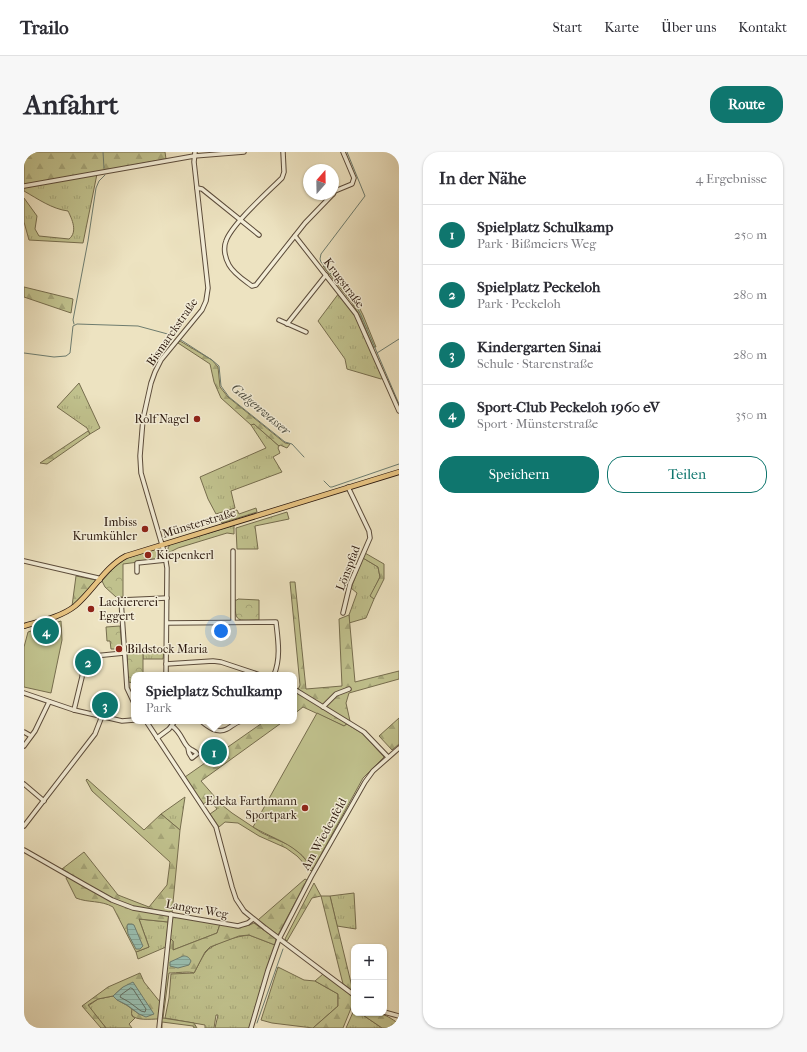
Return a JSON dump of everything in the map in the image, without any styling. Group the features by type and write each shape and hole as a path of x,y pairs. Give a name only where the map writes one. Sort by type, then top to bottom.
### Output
{"main road":[{"name":"Münsterstraße","path":"24,626 54,617 71,609 115,563 122,558 399,472"}],"street":[{"path":"24,186 195,154 244,152"},
{"path":"283,152 284,172 282,178 232,229 226,241 226,256 233,270 252,286 256,285 295,236 328,200"},
{"path":"339,189 352,184 354,178 343,152"},
{"name":"Bismarckstraße","path":"166,672 166,560 141,473 141,436 145,407 155,372 161,360 200,314 206,301 208,288 197,188 195,154"},
{"path":"197,188 202,189 259,236"},
{"name":"Krugstraße","path":"295,236 356,314 399,412"},
{"path":"287,324 326,275"},
{"path":"279,320 306,332"},
{"name":"Lönspfad","path":"343,613 350,584 370,538 348,487"},
{"path":"233,551 233,622"},
{"path":"137,572 137,563 166,560"},
{"path":"24,561 98,578 100,580"},
{"path":"131,697 127,688 121,600 167,598"},
{"path":"167,623 276,622 279,649 278,662 275,672"},
{"path":"74,710 82,677 84,657 124,653"},
{"path":"166,664 221,662 251,672"},
{"path":"323,707 336,694 349,689"},
{"path":"297,691 364,732 388,757"},
{"path":"24,693 74,710 122,721 131,720"},
{"path":"24,746 42,720 49,702"},
{"path":"24,826 95,734 102,716"},
{"path":"148,724 216,827 236,899 244,910 253,919 351,993"},
{"path":"204,724 218,731 226,730 233,724"},
{"path":"157,738 172,726 182,736 188,748"},
{"path":"24,732 31,736"},
{"name":"Am Wiedenfeld","path":"251,1028 279,939 360,789 373,771 399,748"},
{"path":"24,784 44,800"},
{"name":"Langer Weg","path":"24,850 112,900 133,908 238,926 248,923 253,919"},
{"path":"159,1028 171,914"},
{"path":"387,1013 399,1016"}],"green space":[{"path":"24,152 165,152 166,159 24,185"},
{"path":"97,174 83,243 29,240 24,222 24,198 37,216 35,229 39,236 69,239 72,236 74,229 68,211 45,203 24,191 24,188"},
{"path":"323,266 328,266 356,301 376,347 373,347 360,316 352,303"},
{"path":"24,287 73,299 71,313 24,297"},
{"path":"339,293 355,315 383,378 381,379 347,369 345,359 318,321"},
{"path":"180,341 212,360 218,367 220,387 228,397 285,443 290,444 287,448 280,445 279,446 254,424 251,425 221,398 214,382 210,364 178,343"},
{"path":"79,383 100,428 90,434 87,428 57,407"},
{"path":"254,424 279,446 278,448 280,453 273,457 282,472 231,491 235,508 216,514 208,499 200,477 266,448 251,425"},
{"path":"88,431 90,434 47,464 40,463"},
{"path":"256,508 257,512 222,523 220,520 221,515 237,510 239,514"},
{"path":"287,512 289,519 255,526 258,549 237,549 236,528"},
{"path":"234,525 234,534 227,533 178,548 168,553 170,544"},
{"path":"156,549 159,551 162,559 123,564 123,597 116,597 105,587 102,581 119,562"},
{"path":"365,553 384,564 384,579 374,599 370,596 380,577 378,567 363,558"},
{"path":"363,558 378,567 380,577 371,596 374,599 366,618 349,623 349,615 357,593 351,588"},
{"path":"76,576 96,580 72,606"},
{"path":"290,582 295,582 306,689 342,686 339,619 349,615 355,682 399,671 399,679 349,693 346,703 350,721 344,726 303,707 297,712 297,692 300,685"},
{"path":"235,600 259,600 259,620 242,620 237,617"},
{"path":"61,621 62,640 51,693 24,687 24,647 28,632"},
{"path":"120,626 122,649 119,651 119,649 111,649 110,641 107,641 106,627"},
{"path":"143,651 164,651 163,659 143,659"},
{"path":"143,651 143,672 131,672 131,682 128,682 127,654"},
{"name":"Edeka Farthmann Sportpark","path":"317,713 344,726 347,724 363,734 384,757 363,778 313,869 293,848 253,827"},
{"path":"399,718 399,744 392,750 379,736"},
{"path":"261,724 280,724 201,781 222,805 232,813 262,833 289,845 300,853 313,869 311,871 297,856 286,848 259,836 238,823 225,822 219,827 210,814 217,809 210,800 203,804 185,777"},
{"path":"209,744 226,745 227,747 212,757 205,747"},
{"path":"87,779 144,830 161,814 180,830 172,913 169,913 168,922 139,919 149,947 136,952 113,907 104,903 85,901 76,898 66,878 69,873 62,869 84,852 118,895 149,907 167,885 170,862 92,791 86,780"},
{"path":"185,797 180,830 161,814"},
{"path":"305,879 307,880 278,935 258,920"},
{"path":"314,883 321,896 312,898 287,941 285,939"},
{"path":"354,893 356,929 337,926 330,896"},
{"path":"321,896 330,896 351,983 351,990 343,984"},
{"path":"172,916 220,924 217,933 173,950 173,941 170,938"},
{"path":"139,919 168,922 166,947 138,959 136,952 149,947"},
{"path":"254,923 276,939 275,945 249,935 239,936 210,947 205,952 194,973 169,973 163,1018 194,1023 197,1028 194,1028 193,1026 162,1022 162,1028 160,1028 170,938 173,941 173,950 217,933 220,924 246,926"},
{"path":"249,935 275,945 249,1028 215,1028 218,1015 216,1015 214,1028 205,1028 205,1025 165,1018 169,998 171,974 194,973 208,949 226,941"},
{"path":"278,967 304,980 315,981 338,994 338,1006 313,1028 272,1023 261,1020"},
{"path":"140,973 144,982 160,1002 158,1019 134,1017 132,1014 132,1009 139,1014 123,987 113,996 98,999 88,1005 106,1028 101,1028 82,1006 108,987"},
{"path":"323,974 351,995 351,1008 343,1028 313,1028 338,1006 338,994 315,981"},
{"path":"113,996 132,1009 132,1016 135,1018 129,1024 132,1028 106,1028 88,1006 98,999"},
{"path":"351,1016 364,1016 382,1028 346,1028"},
{"path":"364,1016 387,1016 399,1024 399,1028 382,1028"}],"water":[{"path":"128,924 134,925 143,946 140,949 136,949 128,934"},
{"path":"183,956 188,957 191,961 189,965 178,968 170,966 170,962"},
{"path":"133,982 154,1014 146,1017 139,1014 113,996 123,987"}],"waterway":[{"name":"Galgenwasser","path":"103,152 104,168"},
{"path":"347,152 365,196 321,254 320,259 354,302 399,404"},
{"name":"Galgenwasser","path":"74,324 73,320 88,241 96,188 99,181 105,175"},
{"name":"Galgenwasser","path":"24,353 54,357 66,356 70,353 73,326 77,324 138,326 175,336"},
{"path":"377,353 399,339"},
{"name":"Galgenwasser","path":"181,340 219,366 221,386 229,397 285,442 292,444 304,457"},
{"name":"Galgenwasser","path":"324,481 332,487 399,464"},
{"path":"257,1023 283,949"}],"place":[{"name":"Rolf Nagel","path":"197,419"},
{"name":"Imbiss Krumkühler","path":"145,529"},
{"name":"Kiepenkerl","path":"148,555"},
{"name":"Lackiererei Eggert","path":"91,609"},
{"name":"Sport-Club Peckeloh 1960 eV","path":"46,631"},
{"name":"Bildstock Maria","path":"119,649"},
{"name":"Spielplatz Peckeloh","path":"88,662"},
{"name":"Kindergarten Sinai","path":"105,705"},
{"name":"Spielplatz Schulkamp","path":"214,752"},
{"name":"Edeka Farthmann Sportpark","path":"305,808"}]}
